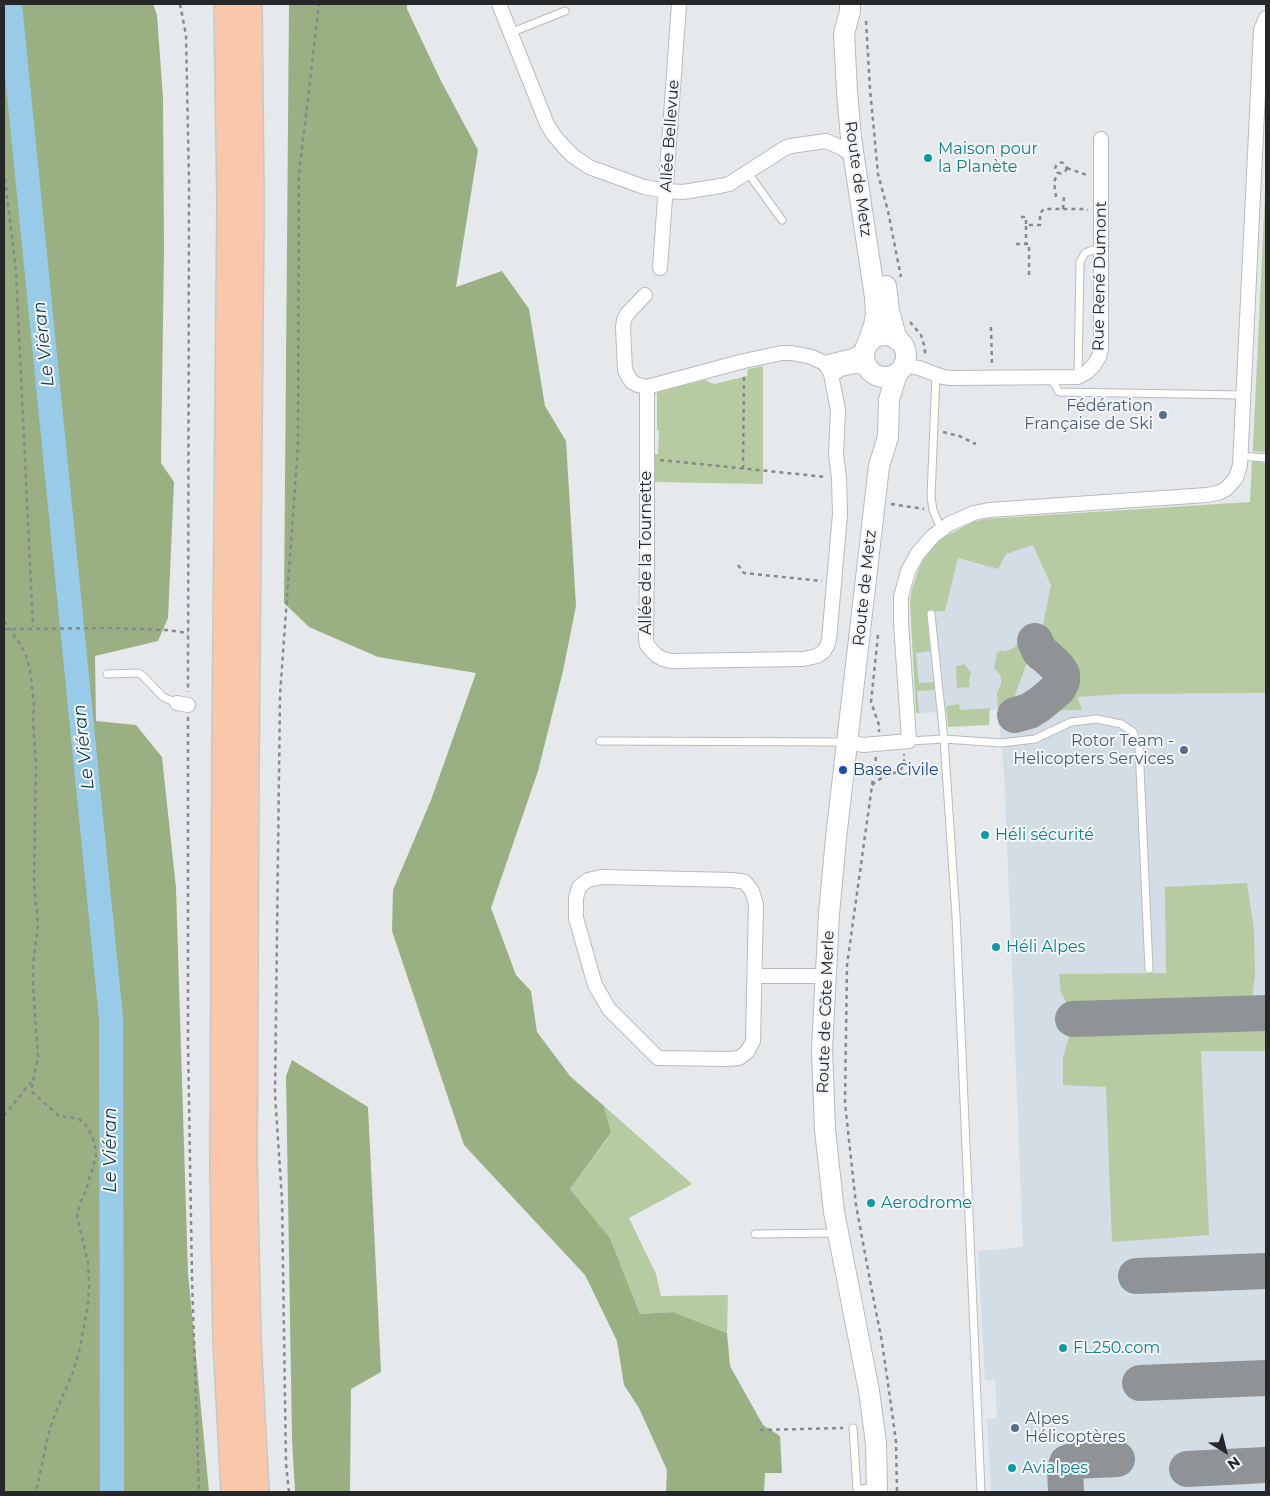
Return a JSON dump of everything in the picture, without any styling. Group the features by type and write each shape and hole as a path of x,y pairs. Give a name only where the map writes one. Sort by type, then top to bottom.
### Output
{"highway":[{"path":"227,4 230,201 225,748 224,1170 226,1338 234,1492"},
{"path":"249,4 251,217 244,1158 248,1342 256,1492"}],"main road":[{"name":"Route de Metz","path":"855,9 844,34 851,133 860,159 885,273 889,311 897,340"},
{"name":"Route de Metz","path":"855,9 864,135 860,159 875,305 874,326 868,358 878,399 875,438 879,466"},
{"path":"886,336 897,340 905,351 907,368 887,377 876,375 868,358 875,338 886,336"},
{"name":"Route de Metz","path":"855,679 879,466 888,437 889,400 907,368"},
{"name":"Route de Côte Merle","path":"855,679 829,914 822,1049 825,1130 834,1212 869,1392 876,1443 877,1490"}],"street":[{"path":"499,4 545,120 553,134 569,152 588,166 601,172 644,187 683,192 720,186 737,180 789,146 826,141 838,134 851,133"},
{"name":"Allée Bellevue","path":"660,268 679,4"},
{"path":"847,742 863,745 907,741 901,596 912,563 925,544 941,529 960,518 989,510 1218,493 1226,489 1236,478 1239,471 1244,394 1261,30 1266,18"},
{"name":"Rue René Dumont","path":"1078,377 1094,365 1100,357 1102,349 1101,139"},
{"path":"826,141 860,159"},
{"path":"645,295 627,314 623,327 626,370 632,382 638,386 646,387 744,360 770,355 792,353 812,357 827,369 853,356 868,358"},
{"path":"907,368 951,378 1078,377"},
{"name":"Allée de la Tournette","path":"646,387 647,645 656,655 671,661 803,659 817,656 827,646 840,514 836,454 838,410 827,369"},
{"path":"601,877 733,880 745,882 752,891 756,904 755,976 753,1040 747,1052 739,1058 728,1059 658,1058 609,1009 595,985 576,918 576,898 579,887 588,880 601,877"},
{"path":"755,976 827,976"}],"lane":[{"path":"510,34 565,12"},
{"path":"748,173 782,220"},
{"path":"1078,377 1080,262 1086,253 1102,248"},
{"path":"936,375 931,497 933,510 941,529"},
{"path":"1051,378 1059,392 1244,394"},
{"path":"1240,456 1266,458"},
{"path":"932,614 944,739 956,916 981,1492"},
{"path":"107,674 138,673 163,697 182,704"},
{"path":"907,741 944,739 1001,743 1034,739 1071,722 1097,719 1121,724 1133,732 1139,746 1149,969"},
{"path":"600,741 847,742"},
{"path":"755,1234 838,1233"},
{"path":"853,1428 857,1489 877,1490"}],"path":[{"path":"180,4 186,35 189,182 188,633 182,704 193,1299 199,1492"},
{"path":"289,1492 286,1464 282,1200 275,1094 280,694 298,445 299,174 319,4"},
{"path":"855,9 870,89 878,174 888,211 902,282"},
{"path":"1056,197 1054,182 1058,172 1056,166 1058,162 1064,163 1067,168 1085,174 1091,180"},
{"path":"1058,172 1064,173 1067,168"},
{"path":"4,171 16,272 33,628"},
{"path":"1063,209 1064,197"},
{"path":"1026,225 1040,225 1040,213 1044,209 1086,209 1092,212 1101,212"},
{"path":"1021,217 1026,217 1026,244 1029,244 1029,275"},
{"path":"1016,244 1026,244"},
{"path":"907,368 926,356 926,348 921,335 908,318"},
{"path":"991,327 992,378"},
{"path":"743,469 744,360"},
{"path":"934,432 959,436 976,444"},
{"path":"646,463 653,460 839,478"},
{"path":"892,496 891,504 933,510"},
{"path":"738,565 744,573 834,582"},
{"path":"4,621 26,655 30,670 34,704 33,722 36,763 34,884 38,924 33,967 38,1057 31,1092 59,1116 79,1119 85,1124 95,1145 96,1156 77,1217 88,1262 88,1304 74,1372 54,1417 36,1492"},
{"path":"878,627 870,702 879,725 874,775 847,965 845,1103 856,1205 882,1342 893,1419 896,1442 897,1492"},
{"path":"4,629 79,628 166,630 188,633"},
{"path":"871,786 880,779 902,768 907,741"},
{"path":"4,1116 32,1080"},
{"path":"760,1430 853,1428"}],"shaded area":[{"path":"1266,172 1266,1492 991,1492 987,1419 997,1418 995,1380 985,1380 978,1251 1023,1247 1004,769 998,710 916,713 910,603 912,589 921,563 935,544 973,522 985,519 1250,502"}],"green space":[{"path":"4,4 153,4 157,15 163,98 164,249 161,463 174,482 168,618 158,641 95,656 96,721 136,725 162,757 176,888 188,1273 209,1492 4,1492"},
{"path":"289,4 407,4 407,9 440,79 478,150 456,287 502,271 529,309 545,406 566,441 576,606 563,671 538,771 491,908 516,975 531,991 537,1032 570,1076 604,1106 611,1133 570,1189 610,1238 640,1314 673,1312 727,1333 730,1366 763,1425 780,1436 782,1473 765,1473 764,1492 666,1492 667,1470 639,1408 624,1385 617,1341 585,1275 464,1145 392,931 393,890 431,800 476,673 378,657 309,627 284,603"},
{"path":"1266,172 1266,452 1253,451"},
{"path":"763,366 763,484 654,482 651,455 658,454 657,392 705,380 714,384 747,376 748,369"},
{"path":"1252,461 1266,463 1266,693 1121,694 1077,697 1082,710 1064,710 1046,715 1025,725 1026,721 1035,713 1054,702 1064,693 1068,684 1069,674 1065,665 1049,651 1040,639 1051,585 1033,545 1006,554 998,569 958,558 945,611 927,612 930,651 916,653 919,683 934,682 934,690 917,691 919,713 916,713 910,603 912,589 921,563 935,544 973,522 985,519 1250,502"},
{"path":"1032,643 1033,647 1005,722 999,726 997,693 1001,679 994,668 997,652 1003,650 1004,652 1015,647 1015,645"},
{"path":"965,664 971,673 970,687 957,688 956,666"},
{"path":"1041,668 1048,669 1051,673 1052,682 1047,691 1032,703 1027,704 1025,698 1031,689 1039,692 1050,678 1040,671"},
{"path":"959,704 960,710 990,708 989,725 948,727 946,706"},
{"path":"1247,883 1254,930 1255,975 1252,999 1077,1007 1067,1003 1061,993 1059,974 1166,973 1165,887"},
{"path":"1263,1021 1266,1023 1266,1051 1201,1051 1209,1235 1112,1242 1106,1087 1063,1085 1063,1058 1069,1037 1087,1028"},
{"path":"292,1060 368,1107 381,1372 351,1389 350,1492 295,1492 292,1439 286,1076"},
{"path":"604,1106 692,1184 629,1218 656,1274 661,1296 728,1295 727,1333 673,1312 640,1314 610,1238 570,1189 611,1134"}],"waterway":[{"name":"Le Viéran","path":"10,4 111,1018 112,1492"}],"taxiway":[{"path":"1015,715 1029,711 1040,704 1058,689 1062,681 1062,674 1058,668 1040,652 1035,641"},
{"path":"1073,1019 1266,1013"},
{"path":"1136,1276 1266,1271"},
{"path":"1140,1383 1266,1378"},
{"path":"1066,1492 1065,1469 1067,1463 1072,1461 1117,1459"},
{"path":"1187,1469 1266,1465"}],"place":[{"name":"Maison pour la Planète","path":"928,158"},
{"name":"Fédération Française de Ski","path":"1163,415"},
{"name":"Rotor Team - Helicopters Services","path":"1184,750"},
{"name":"Base Civile","path":"843,770"},
{"name":"Héli sécurité","path":"985,835"},
{"name":"Héli Alpes","path":"996,947"},
{"name":"Aerodrome","path":"871,1203"},
{"name":"FL250.com","path":"1063,1348"},
{"name":"Alpes Hélicoptères","path":"1015,1428"},
{"name":"Avialpes","path":"1012,1468"}]}
